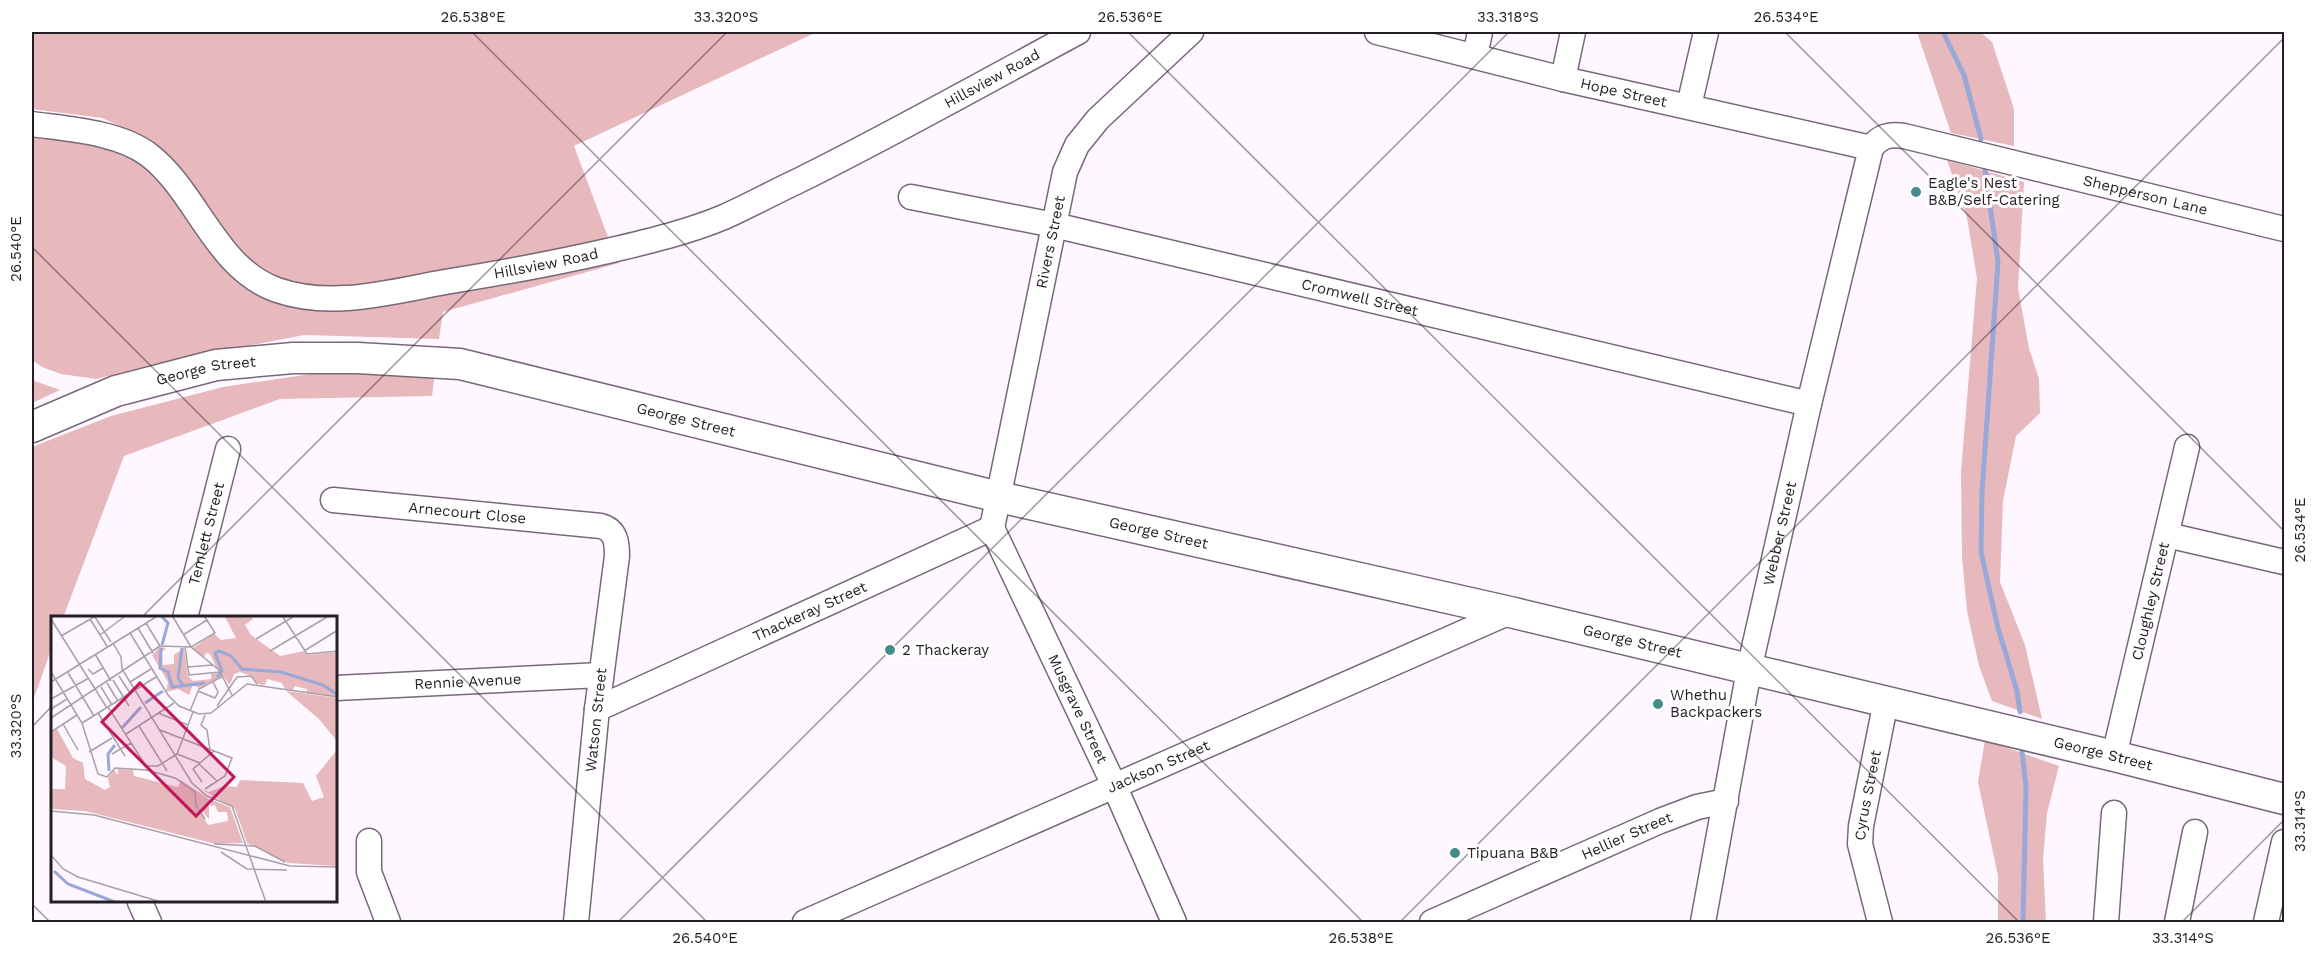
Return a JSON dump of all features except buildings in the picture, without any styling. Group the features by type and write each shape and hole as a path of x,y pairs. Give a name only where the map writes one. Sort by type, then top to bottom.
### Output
{"main road":[{"name":"George Street","path":"32,427 116,391 216,366 293,358 358,358 460,363 999,497 1509,612 2114,756 2284,799"}],"street":[{"name":"Hillsview Road","path":"32,124 75,130 127,142 149,155 170,175 210,232 254,279 275,289 302,297 337,300 543,266 665,237 723,217 847,156 1078,32"},
{"name":"Rivers Street","path":"999,497 1065,172 1077,145 1098,119 1191,32"},
{"name":"Hope Street","path":"1377,32 1563,79 1871,148"},
{"path":"1475,56 1480,32"},
{"path":"1563,79 1573,32"},
{"path":"1689,106 1706,32"},
{"name":"Shepperson Lane","path":"1871,148 1883,137 1904,136 2284,229"},
{"name":"Webber Street","path":"1703,922 1749,670 1809,404 1871,148"},
{"name":"Cromwell Street","path":"911,197 1054,225 1809,404"},
{"name":"Cloughley Street","path":"2114,756 2187,447"},
{"name":"Temlett Street","path":"186,616 228,449"},
{"path":"992,528 999,497"},
{"name":"Arnecourt Close","path":"333,500 601,526"},
{"name":"Watson Street","path":"576,922 597,709 617,556 617,542 612,532 601,526"},
{"name":"Thackeray Street","path":"597,709 992,528"},
{"name":"Musgrave Street","path":"992,528 1114,785 1174,922"},
{"path":"2167,535 2284,562"},
{"name":"Jackson Street","path":"805,922 1509,612"},
{"name":"Rennie Avenue","path":"338,688 601,675"},
{"name":"Cyrus Street","path":"1880,922 1860,844 1861,826 1886,701"},
{"name":"Hellier Street","path":"1432,922 1660,821 1697,807 1726,801"},
{"path":"2106,922 2114,813"},
{"path":"2177,922 2195,832"},
{"path":"369,841 369,872 388,922"},
{"path":"2266,922 2284,842"},
{"path":"140,903 149,922"}],"shaded area":[{"path":"32,32 817,32 574,146 611,245 353,290 298,285 265,274 243,258 165,156 138,134 102,118 32,109"},
{"path":"1917,32 1980,32 1992,42 2014,109 2014,146 1951,133"},
{"path":"32,131 111,146 143,161 167,186 233,277 251,287 304,304 616,256 619,263 443,312 439,339 304,335 154,364 96,379 61,374 42,367 32,360"},
{"path":"1947,160 2024,182 2018,288 2029,348 2039,379 2040,413 2016,436 2003,501 2000,582 2025,645 2042,719 1992,701 1979,666 1967,611 1962,556 1961,471 1977,278 1967,218"},
{"path":"324,372 435,373 432,396 280,399 124,456 64,616 51,616 51,650 32,704 32,447 111,416 223,387"},
{"path":"32,380 60,390 32,403"},
{"path":"1985,740 2059,766 2047,813 2043,860 2046,922 1998,922 1998,876 1978,782"}],"waterway":[{"path":"1943,32 1964,75 1981,139"},
{"path":"1985,170 1998,262 1982,492 1981,552 1998,628 2017,691 2020,712"},
{"path":"2022,752 2026,786 2023,922"}],"place":[{"name":"Eagle's Nest B&B/Self-Catering","path":"1916,192"},
{"name":"2 Thackeray","path":"890,650"},
{"name":"Whethu Backpackers","path":"1658,704"},
{"name":"Tipuana B&B","path":"1455,853"}]}
